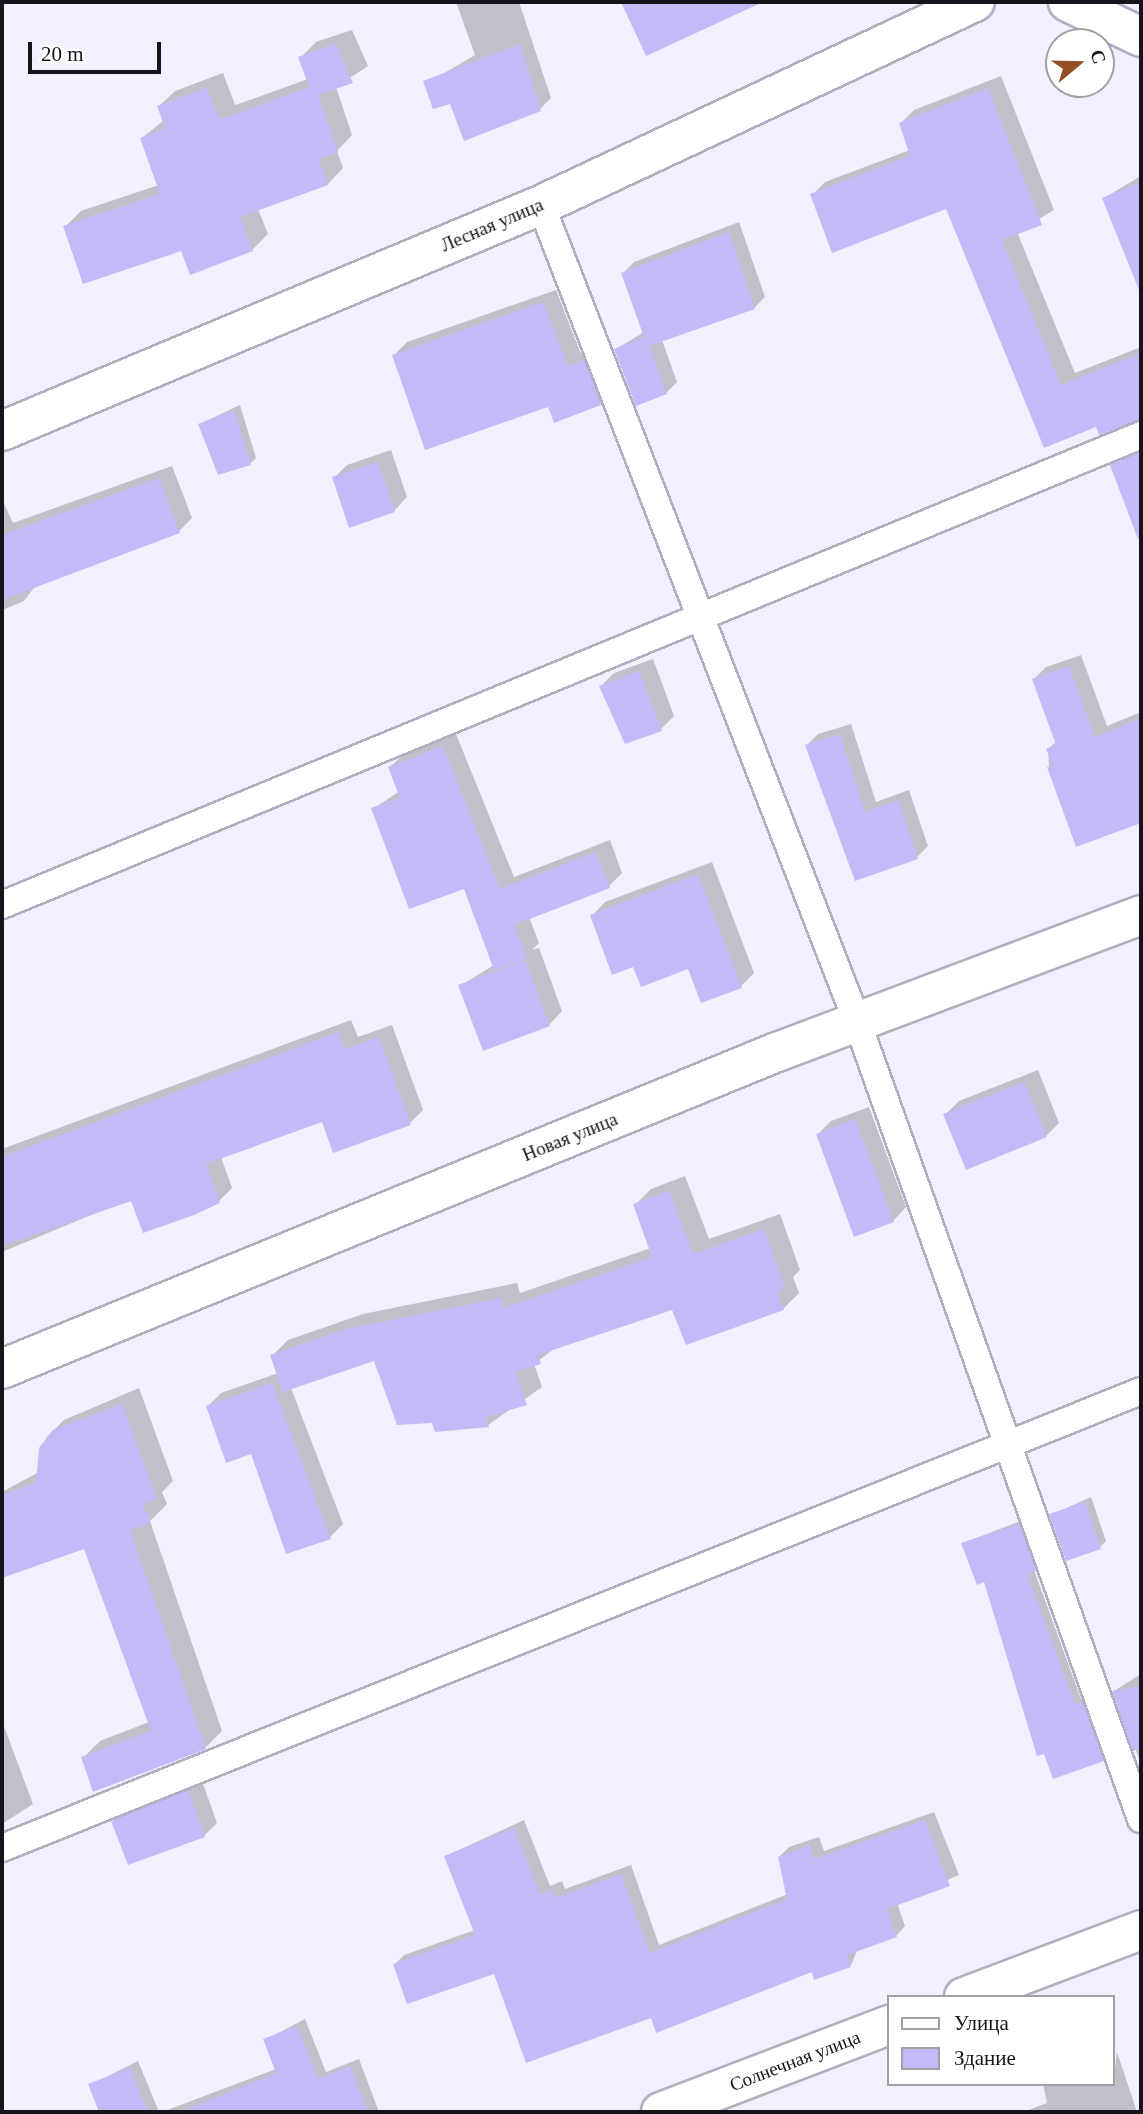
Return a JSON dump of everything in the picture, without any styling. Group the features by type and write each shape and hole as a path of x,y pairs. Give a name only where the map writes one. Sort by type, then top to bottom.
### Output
{"street":[{"name":"Лесная улица","path":"2,431 541,205 975,2"},
{"path":"1089,7 1141,37"},
{"name":"Новая улица","path":"2,1369 858,1024 1141,915"},
{"path":"969,1995 1141,1930"},
{"name":"Солнечная улица","path":"661,2112 888,2025"}],"lane":[{"path":"541,205 704,615 858,1024 1141,1819"},
{"path":"2,905 1141,435"},
{"path":"2,1848 1141,1391"}],"building":[{"path":"621,2 763,2 646,56"},
{"path":"336,44 353,83 318,95 338,152 319,159 328,185 240,217 253,251 190,275 181,251 83,284 63,226 160,194 140,138 165,128 157,106 207,88 219,119 233,115 309,87 298,57"},
{"path":"520,44 541,111 464,141 450,104 433,109 423,81"},
{"path":"988,88 1042,225 1002,240 1061,385 1141,353 1141,420 1099,435 1096,427 1044,448 946,209 832,253 810,194 910,156 899,123"},
{"path":"1141,182 1141,290 1139,290 1102,198"},
{"path":"729,232 755,309 649,346 667,394 636,406 614,349 644,337 621,273"},
{"path":"543,302 568,366 584,360 601,405 554,423 548,407 425,450 392,355"},
{"path":"234,410 251,465 218,475 198,424"},
{"path":"1141,452 1141,538 1138,539 1110,465"},
{"path":"378,462 395,512 349,528 332,477"},
{"path":"159,478 180,533 2,600 2,535"},
{"path":"1069,666 1095,737 1141,718 1141,823 1076,847 1047,767 1053,765 1046,749 1056,745 1032,679"},
{"path":"639,671 662,731 625,744 599,686"},
{"path":"840,734 865,812 898,800 918,859 855,881 805,745"},
{"path":"443,746 500,889 596,852 610,888 514,925 527,958 494,970 464,889 409,909 371,808 400,798 388,767"},
{"path":"698,874 742,988 701,1003 688,969 641,987 633,967 612,975 590,915"},
{"path":"525,960 550,1026 483,1051 458,985"},
{"path":"338,1032 345,1049 379,1037 411,1125 333,1153 322,1122 206,1164 220,1203 194,1215 143,1233 131,1201 2,1246 2,1157"},
{"path":"1024,1082 1047,1137 966,1170 943,1114"},
{"path":"855,1119 894,1222 854,1237 816,1134"},
{"path":"669,1191 693,1254 764,1229 785,1288 777,1291 784,1310 686,1345 672,1310 538,1355 541,1364 515,1372 527,1405 486,1417 489,1427 435,1432 432,1423 397,1425 374,1361 283,1392 270,1355 346,1329 501,1298 504,1308 652,1257 633,1204"},
{"path":"272,1383 331,1539 286,1554 251,1454 226,1463 206,1406"},
{"path":"122,1404 157,1499 143,1504 151,1523 130,1530 206,1749 93,1792 81,1757 151,1731 84,1549 2,1578 2,1495 36,1483 39,1448 53,1430"},
{"path":"1085,1502 1101,1549 1066,1561 1049,1514"},
{"path":"1019,1524 1036,1571 1027,1574 1075,1704 1082,1701 1104,1761 1053,1779 1044,1754 1037,1756 984,1582 977,1585 961,1543"},
{"path":"1141,1686 1141,1748 1133,1751 1112,1691"},
{"path":"188,1790 205,1837 128,1865 111,1821"},
{"path":"925,1820 950,1886 887,1909 897,1937 847,1955 851,1967 814,1980 812,1972 656,2033 651,2018 526,2063 494,1974 407,2004 393,1964 475,1935 444,1856 514,1828 540,1894 552,1889 555,1898 621,1874 650,1953 787,1899 778,1857 810,1845 814,1859"},
{"path":"297,2026 318,2079 350,2066 368,2112 181,2112 276,2073 263,2039"},
{"path":"130,2068 148,2112 99,2112 88,2084"}]}
